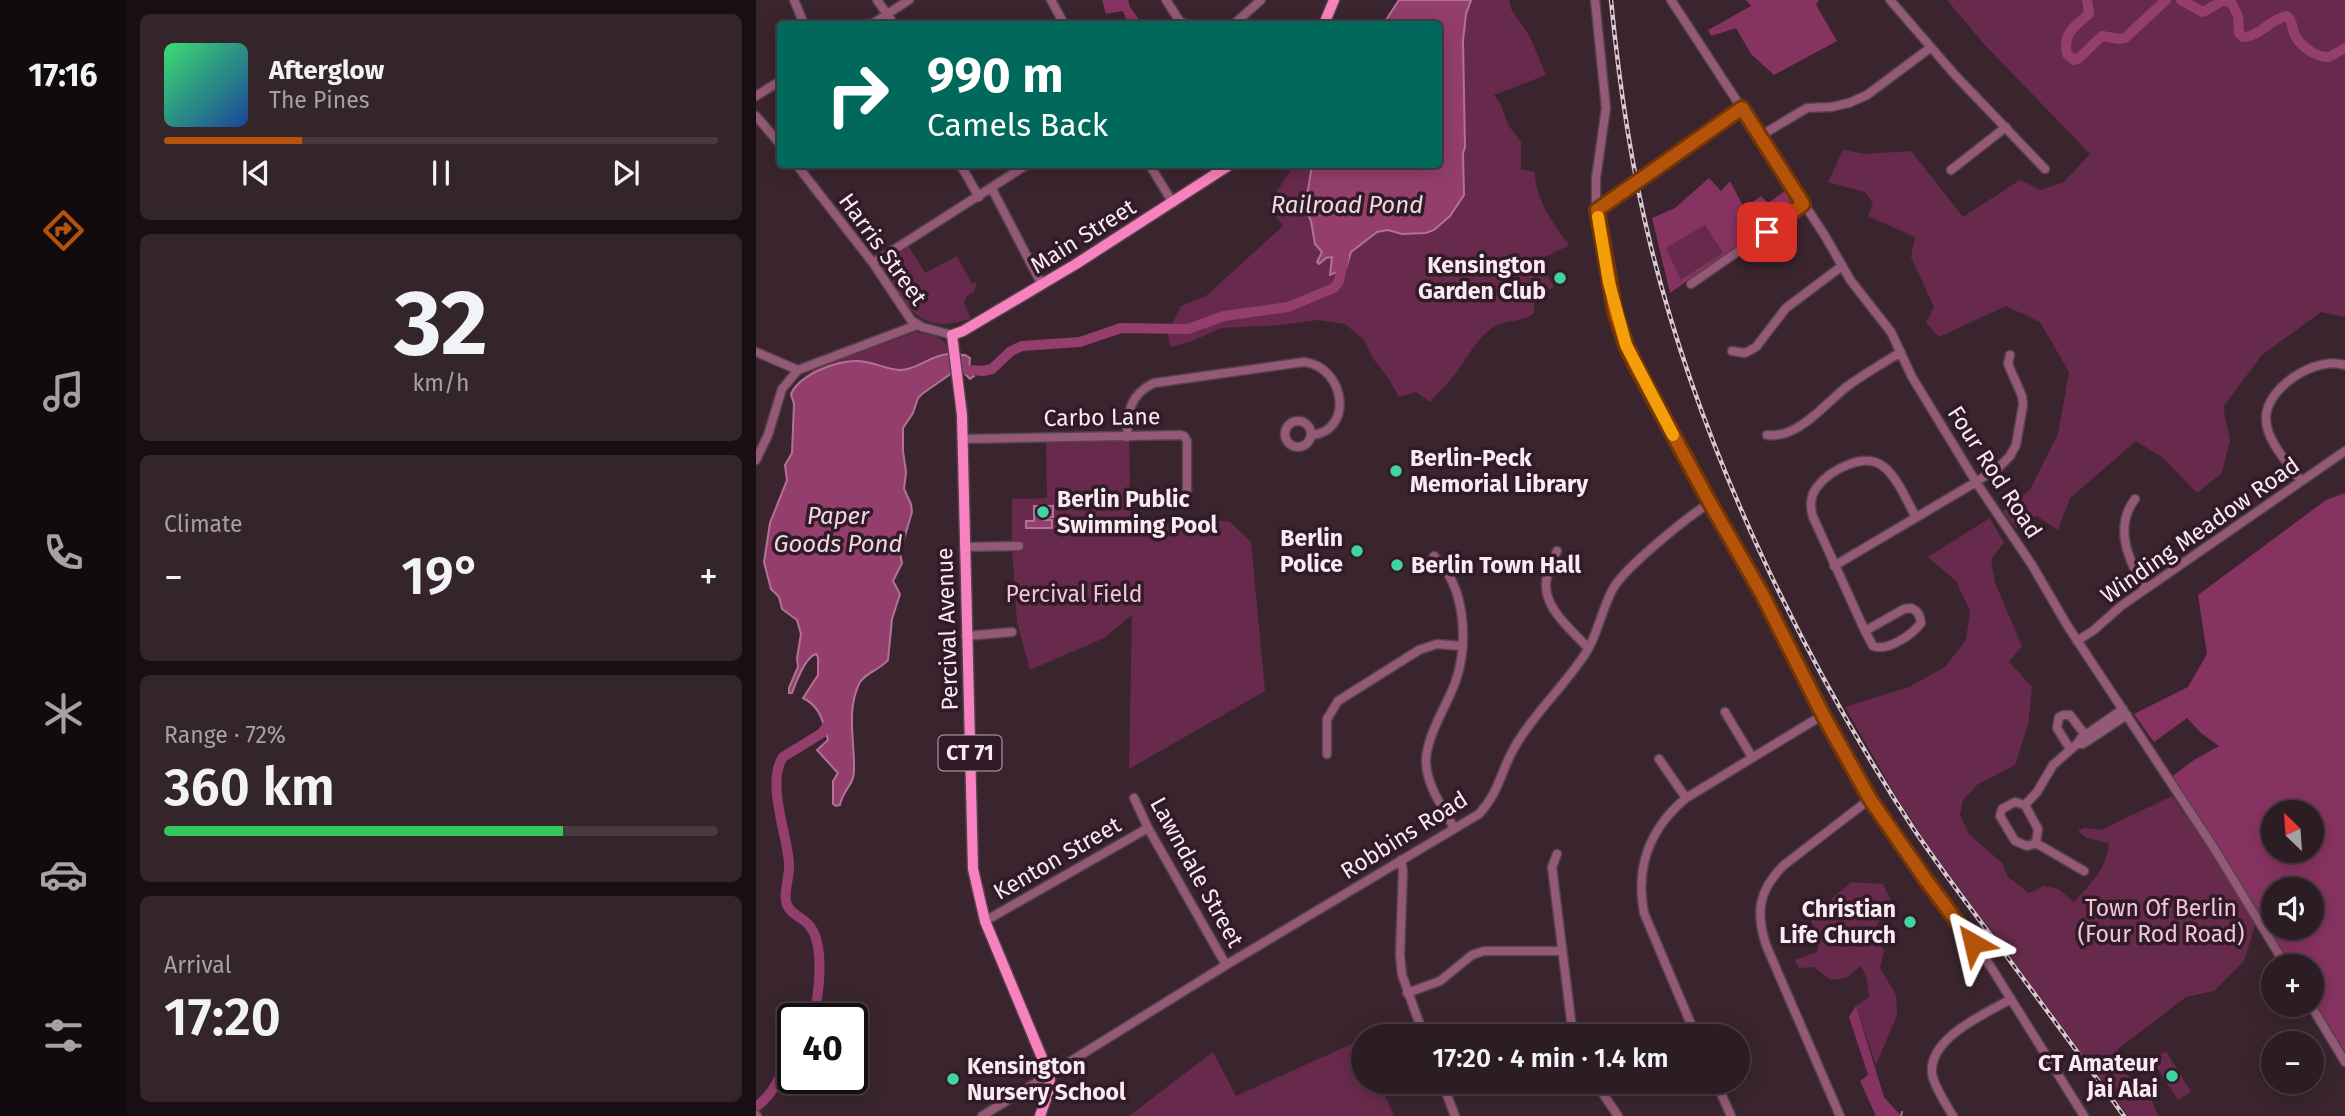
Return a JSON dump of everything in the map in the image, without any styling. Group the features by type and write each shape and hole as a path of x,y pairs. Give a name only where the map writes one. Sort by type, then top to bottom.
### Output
{"main road":[{"path":"1325,21 1334,0"},
{"name":"Main Street","path":"952,335 1042,285 1225,168"},
{"name":"Percival Avenue","path":"952,335 962,439 973,869 985,922 1049,1074"},
{"path":"1040,1116 1049,1090 1049,1074"}],"street":[{"path":"794,0 803,21"},
{"path":"877,0 892,21"},
{"path":"877,21 909,0"},
{"path":"1051,0 1062,21"},
{"path":"1167,0 1180,21"},
{"path":"1237,21 1261,0"},
{"path":"1595,0 1606,108 1595,187 1597,210 1609,283 1626,345 1870,799 1989,964 2084,1116"},
{"name":"Four Rod Road","path":"1671,0 1842,266 1885,324 1912,377 1976,482 2214,848 2279,954"},
{"path":"1889,0 1930,48 2045,170"},
{"path":"1760,136 1807,108 1831,107 1867,95 1930,48"},
{"path":"756,96 777,83"},
{"path":"1597,210 1742,108"},
{"path":"756,116 777,141"},
{"path":"1951,170 2006,127"},
{"name":"Harris Street","path":"799,168 873,263 908,317 917,325 952,335"},
{"path":"962,168 979,197"},
{"path":"873,263 1022,168"},
{"path":"1151,168 1173,203"},
{"path":"992,189 1042,285"},
{"path":"1691,284 1803,204"},
{"path":"1732,351 1745,353 1756,347 1786,308 1842,266"},
{"path":"756,460 768,435 782,389 798,370 917,325"},
{"path":"756,352 798,370"},
{"path":"1767,435 1784,434 1817,413 1848,386 1901,352"},
{"path":"1834,566 1976,482 2010,456 2016,444 2023,405 2022,396 2008,364 2010,355"},
{"path":"1127,437 1132,400 1141,390 1154,383 1304,362 1318,365 1329,374 1337,386 1340,399 1338,413 1330,426 1311,435"},
{"path":"2301,481 2267,430 2267,408 2278,390 2312,367 2331,362 2345,365"},
{"name":"Carbo Lane","path":"962,439 1184,436 1187,492"},
{"name":"Winding Meadow Road","path":"2077,641 2145,589 2345,451"},
{"path":"1866,631 1903,609 1917,610 1921,617 1917,629 1887,647 1880,649 1873,646 1834,566 1810,508 1816,487 1846,466 1864,460 1884,466 1916,517"},
{"path":"2136,499 2128,509 2124,521 2124,539 2127,553 2145,589"},
{"name":"Robbins Road","path":"982,1116 1226,965 1479,814 1499,786 1509,757 1519,739 1574,670 1588,648 1613,589 1625,572 1710,503"},
{"path":"964,547 1019,546"},
{"path":"1557,551 1548,574 1547,597 1552,608 1588,648"},
{"path":"1434,556 1449,575 1458,600 1462,646 1459,668 1429,745 1427,772 1454,828"},
{"path":"967,636 1012,632"},
{"path":"1327,754 1327,719 1338,701 1419,650 1437,644 1462,646"},
{"path":"1725,712 1752,757"},
{"path":"2025,805 2037,792 2053,765 2085,735 2125,712"},
{"path":"2074,747 2083,744 2125,712"},
{"path":"1691,1024 1652,933 1641,896 1644,859 1650,841 1671,810 1686,798 1823,715"},
{"path":"2074,747 2057,728 2059,717 2070,715 2085,735"},
{"path":"1658,760 1686,798"},
{"name":"Lawndale Street","path":"1134,798 1148,828 1226,965"},
{"path":"1840,1116 1766,945 1760,923 1761,902 1773,876 1784,865 1870,799"},
{"path":"2036,843 2038,829 2025,805 2015,802 2001,809 2000,816 2015,841 2027,846 2036,843 2084,871"},
{"name":"Kenton Street","path":"985,922 1148,828"},
{"path":"1557,855 1552,867 1571,1024"},
{"path":"1401,860 1403,871 1400,955 1407,993 1419,1024"},
{"path":"1407,993 1440,981 1472,955 1484,951 1562,951"},
{"path":"1953,1116 1933,1078 1936,1051 1950,1036 2011,999"},
{"path":"2318,1017 2345,1062"},
{"path":"1447,1094 1455,1116"},
{"path":"1603,1094 1618,1116"},
{"path":"1721,1094 1731,1116"}],"green space":[{"path":"1471,0 1509,0 1511,9 1530,37 1546,75 1494,95 1501,105 1508,125 1521,142 1521,169 1535,172 1542,202 1569,245 1539,260 1554,287 1534,297 1534,313 1487,332 1430,402 1416,392 1399,397 1364,340 1345,324 1318,320 1221,328 1190,342 1170,347 1168,333 1181,306 1206,296 1283,226 1268,205 1292,168 1312,168 1305,208 1311,221 1315,244 1322,252 1317,263 1332,257 1329,274 1333,275 1346,268 1351,252 1373,234 1384,230 1426,233 1438,227 1448,217 1464,195 1463,41 1466,14"},
{"path":"1947,0 2345,0 2345,317 2321,312 2262,355 2223,407 2230,440 2222,473 2197,493 2163,458 2136,441 2070,498 2058,530 2037,516 2016,528 2003,511 2030,490 2058,434 2069,372 2040,322 2006,306 1939,337 1926,323 1934,307 1911,257 1915,237 1868,216 1873,202 1865,192 1828,182 1843,150 1865,154 1911,151 1963,217 2020,180 2041,190 2064,182 2090,154 1984,44"},
{"path":"1705,225 1724,253 1681,281 1666,248"},
{"path":"909,247 925,273 957,256 972,284 977,282 974,292 966,297 964,303 971,319 947,324 929,322 905,303 882,268 886,260"},
{"path":"916,332 943,340 950,355 905,371 860,362 812,373 811,370"},
{"name":"Percival Field","path":"1129,438 1131,535 1147,520 1229,521 1251,542 1265,691 1129,769 1132,615 1104,638 1030,670 1017,622 1012,499 1047,498 1046,440"},
{"name":"Town Of Berlin (Four Rod Road)","path":"1990,518 2004,543 1991,559 1995,583 2022,646 2009,662 2032,687 2028,725 2015,765 1978,784 1963,800 1960,815 1969,834 2002,863 2008,877 2029,893 2044,886 2058,889 2074,902 2101,868 2109,843 2087,838 2078,831 2084,828 2101,830 2172,796 2211,852 2255,925 2244,961 2214,991 2186,997 2118,1049 2113,1064 2148,1091 2158,1116 2128,1116 1931,850 1896,796 1845,707 1909,687 1945,667 1966,640 1970,611 1956,581 1928,557"},
{"path":"1851,882 1883,884 1894,908 1890,918 1880,920 1871,934 1884,950 1880,968 1896,995 1897,1015 1876,1065 1856,1006 1869,997 1867,979 1861,966 1846,978 1831,980 1814,967 1799,968 1795,960 1817,952 1819,938 1810,918"},
{"path":"1351,1044 1351,1094 1384,1094 1394,1116 1129,1116 1213,1052 1236,1096"},
{"name":"CT Amateur Jai Alai","path":"2166,1051 2191,1092 2178,1100 2152,1060"}],"shaded area":[{"path":"1102,0 1128,0 1140,21 1127,21 1123,11 1106,14"},
{"path":"1746,0 1819,0 1816,5 1837,41 1774,75 1751,54 1736,28 1711,36 1708,30 1751,6"},
{"path":"1709,178 1721,191 1730,181 1744,208 1761,196 1768,203 1788,189 1794,204 1670,293 1652,218 1675,208","holes":["1705,225 1723,253 1681,280 1666,248"]},
{"path":"2345,493 2345,1052 2324,1017 2324,954 2284,954 2275,940 2324,940 2324,877 2261,877 2261,918 2171,777 2219,746 2187,718 2154,742 2134,714 2188,687 2207,654 2198,595 2326,500"},
{"path":"1856,1006 1884,1097 1901,1116 1876,1116 1860,1081 1868,1075 1849,1017"}],"water":[{"name":"Railroad Pond","path":"1399,0 1471,0 1466,14 1463,41 1464,195 1450,216 1434,230 1402,234 1388,230 1377,232 1351,252 1346,268 1330,275 1332,257 1319,264 1317,262 1322,252 1315,244 1311,221 1305,208 1312,168 1442,168 1442,21 1380,21 1386,20"},
{"name":"Paper Goods Pond","path":"948,354 970,358 969,368 974,376 970,379 964,373 952,373 922,394 903,428 906,472 904,489 912,512 900,553 902,563 893,581 900,594 892,619 888,660 861,680 855,695 852,716 853,776 840,805 836,806 833,804 833,781 838,773 817,750 828,740 825,727 818,710 803,698 818,675 818,657 816,654 808,660 792,693 789,693 798,667 801,634 797,620 782,609 779,597 771,589 764,562 770,523 787,480 785,465 792,453 794,404 791,394 802,380 839,363 863,361 901,370"},
{"name":"Berlin Public Swimming Pool","path":"1034,506 1053,506 1053,517 1044,518 1052,520 1052,528 1026,528 1026,521 1034,521"}],"waterway":[{"path":"2087,0 2089,14 2071,30 2066,40 2067,54 2074,60 2102,36 2125,38 2166,0"},
{"path":"2181,0 2203,12 2222,1 2231,2 2238,16 2239,33 2243,37 2287,16 2299,41 2315,54 2329,57 2345,48"},
{"path":"957,369 992,369 1011,351 1022,346 1080,342 1121,328 1188,329 1224,316 1288,307 1334,288 1339,281 1344,258"},
{"path":"816,1003 820,970 817,943 808,924 787,905 789,863 776,780 783,757 822,733 832,719"},
{"path":"757,1106 777,1083"},
{"path":"1901,1116 1902,1112"}],"railway":[{"path":"1611,0 1626,124 1651,247 1697,399 1758,548 1831,693 1913,828 2124,1116"}],"slow traffic":[{"path":"1598,217 1615,312 1626,345 1673,435"}],"place":[{"name":"Kensington Garden Club","path":"1560,278"},
{"name":"Berlin-Peck Memorial Library","path":"1396,471"},
{"name":"Berlin Public Swimming Pool","path":"1043,512"},
{"name":"Berlin Police","path":"1357,551"},
{"name":"Berlin Town Hall","path":"1397,565"},
{"name":"Christian Life Church","path":"1910,922"},
{"name":"CT Amateur Jai Alai","path":"2172,1076"},
{"name":"Kensington Nursery School","path":"953,1079"}],"route":[{"path":"1767,232 1803,204 1742,108 1597,210 1615,312 1638,370 1762,594 1823,715 1870,799 1973,943"}]}
